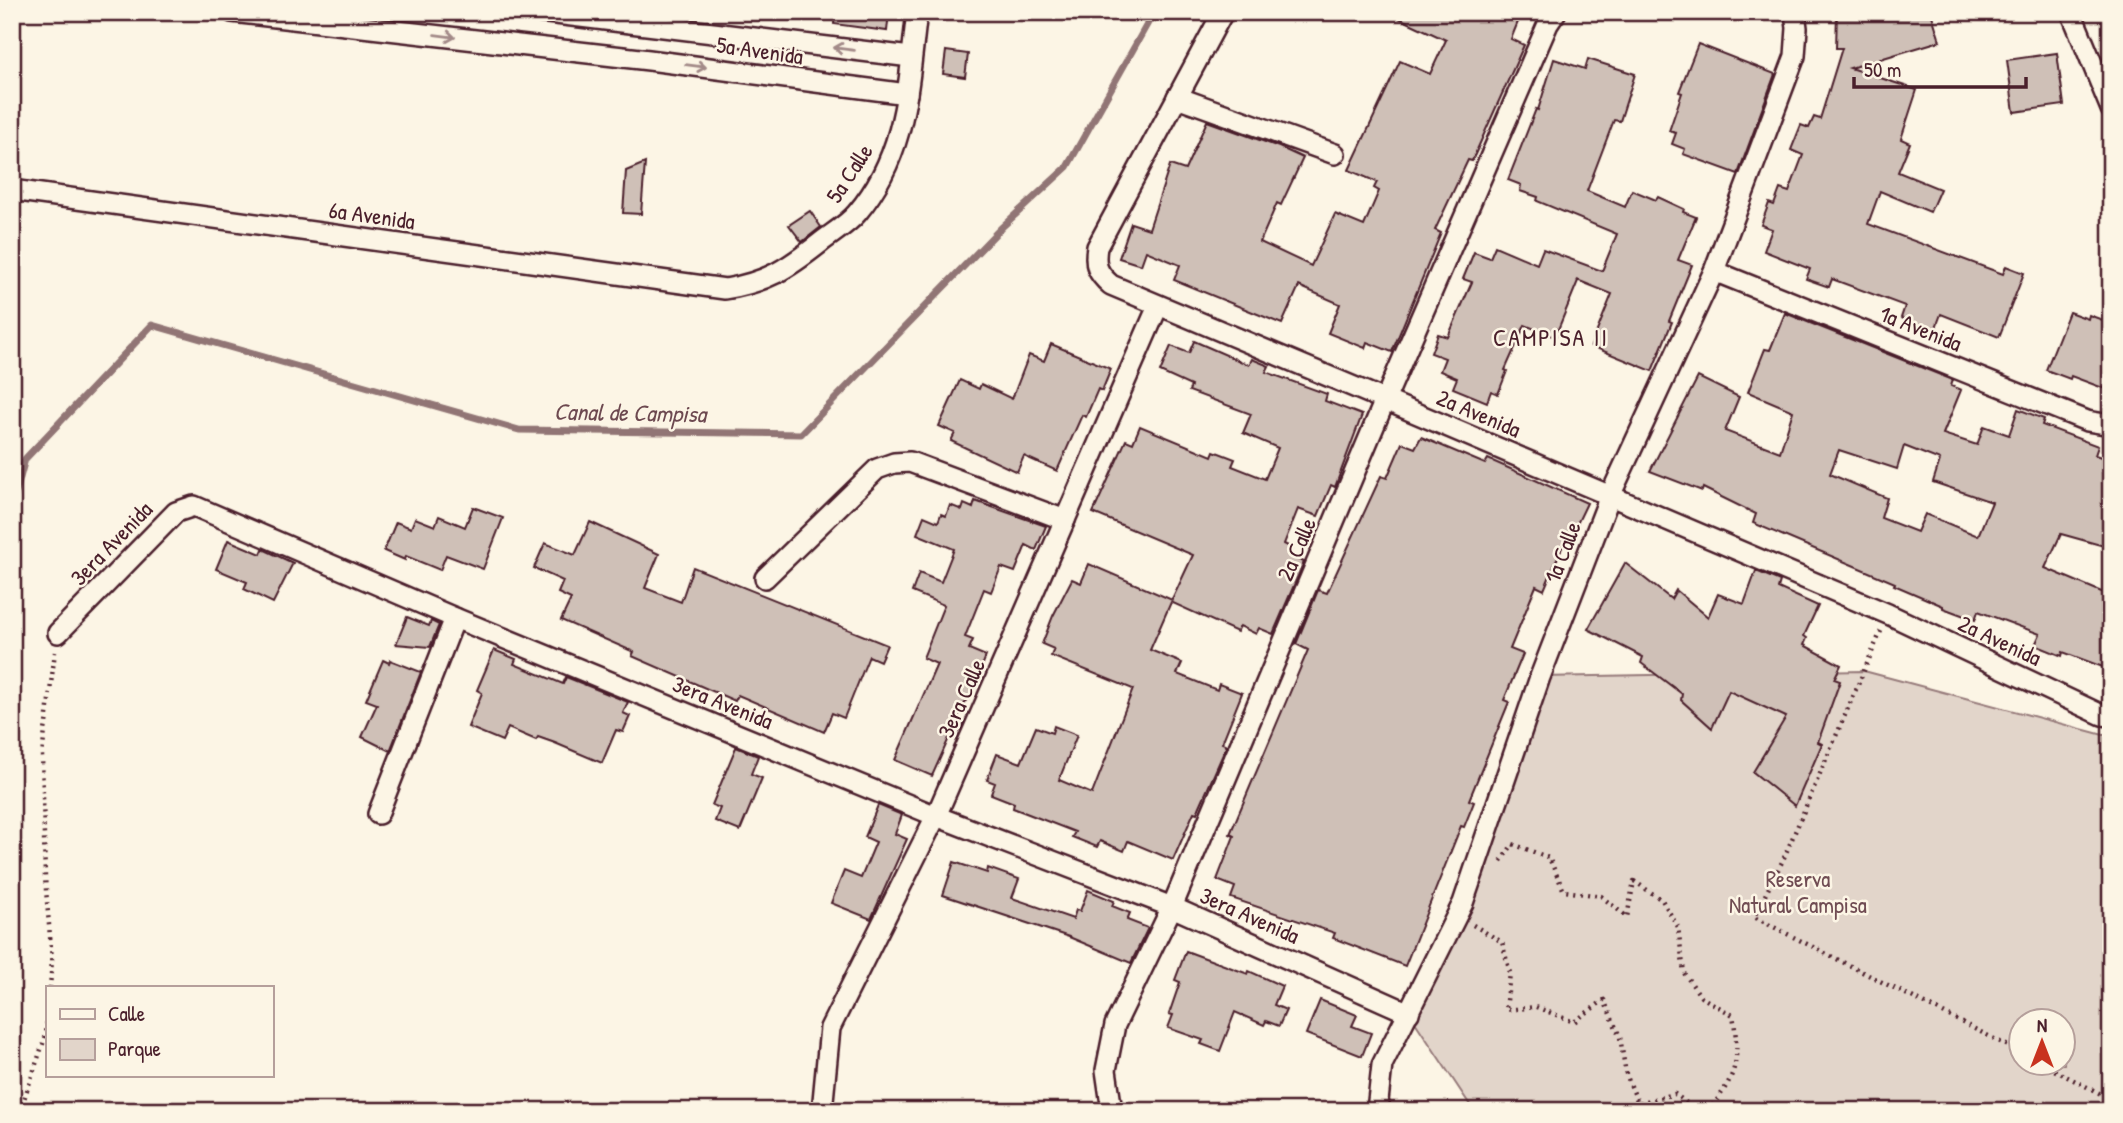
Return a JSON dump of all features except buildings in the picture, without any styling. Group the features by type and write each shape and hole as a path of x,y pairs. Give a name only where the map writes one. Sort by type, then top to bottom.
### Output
{"street":[{"name":"5a Avenida","path":"232,12 304,16 907,94"},
{"name":"5a Avenida","path":"540,12 911,57"},
{"name":"5a Calle","path":"725,289 752,284 786,269 856,214 887,167 902,125 917,12"},
{"name":"2a Avenida","path":"1223,12 1097,247 1095,259 1098,274 1111,285 1888,614 2102,715 2111,716"},
{"name":"2a Calle","path":"1112,1111 1106,1070 1115,1025 1172,907 1385,400 1548,24 1556,12"},
{"name":"1a Calle","path":"1381,1111 1378,1101 1382,1065 1463,903 1541,677 1610,496 1714,271 1795,55 1795,12"},
{"path":"2071,12 2111,109"},
{"path":"649,60 652,26"},
{"path":"1177,97 1335,154"},
{"name":"6a Avenida","path":"12,190 725,289"},
{"name":"1a Avenida","path":"1714,271 2087,421 2111,425"},
{"name":"3era Calle","path":"821,1111 830,1028 936,816 1158,306"},
{"path":"765,578 877,469 894,463 910,462 1065,520"},
{"name":"3era Avenida","path":"58,633 176,512 194,506 455,618 936,816 1172,907 1409,1013"},
{"path":"379,814 455,618"}],"path":[{"path":"1888,614 1783,860 1754,917 2008,1046"},
{"path":"50,986 52,960 45,877 42,755 58,633"},
{"path":"1496,868 1513,844 1549,858 1564,891 1601,896 1627,917 1634,881 1662,900 1678,928 1684,973 1701,997 1732,1015 1738,1050 1727,1087 1708,1111"},
{"path":"1456,916 1502,942 1510,973 1506,1010 1536,1007 1574,1022 1604,1000 1620,1037 1626,1074 1638,1103 1675,1094 1697,1111"},
{"path":"20,1111 46,1035"},
{"path":"2071,1078 2111,1099"}],"green space":[{"name":"Reserva Natural Campisa","path":"1864,671 2111,737 2111,1111 1474,1111 1409,1013 1540,677"}],"waterway":[{"name":"Canal de Campisa","path":"12,507 25,459 152,325 519,430 801,434 1002,227 1067,167 1154,12"}],"district":[{"name":"CAMPISA II","path":"1551,337"}]}
